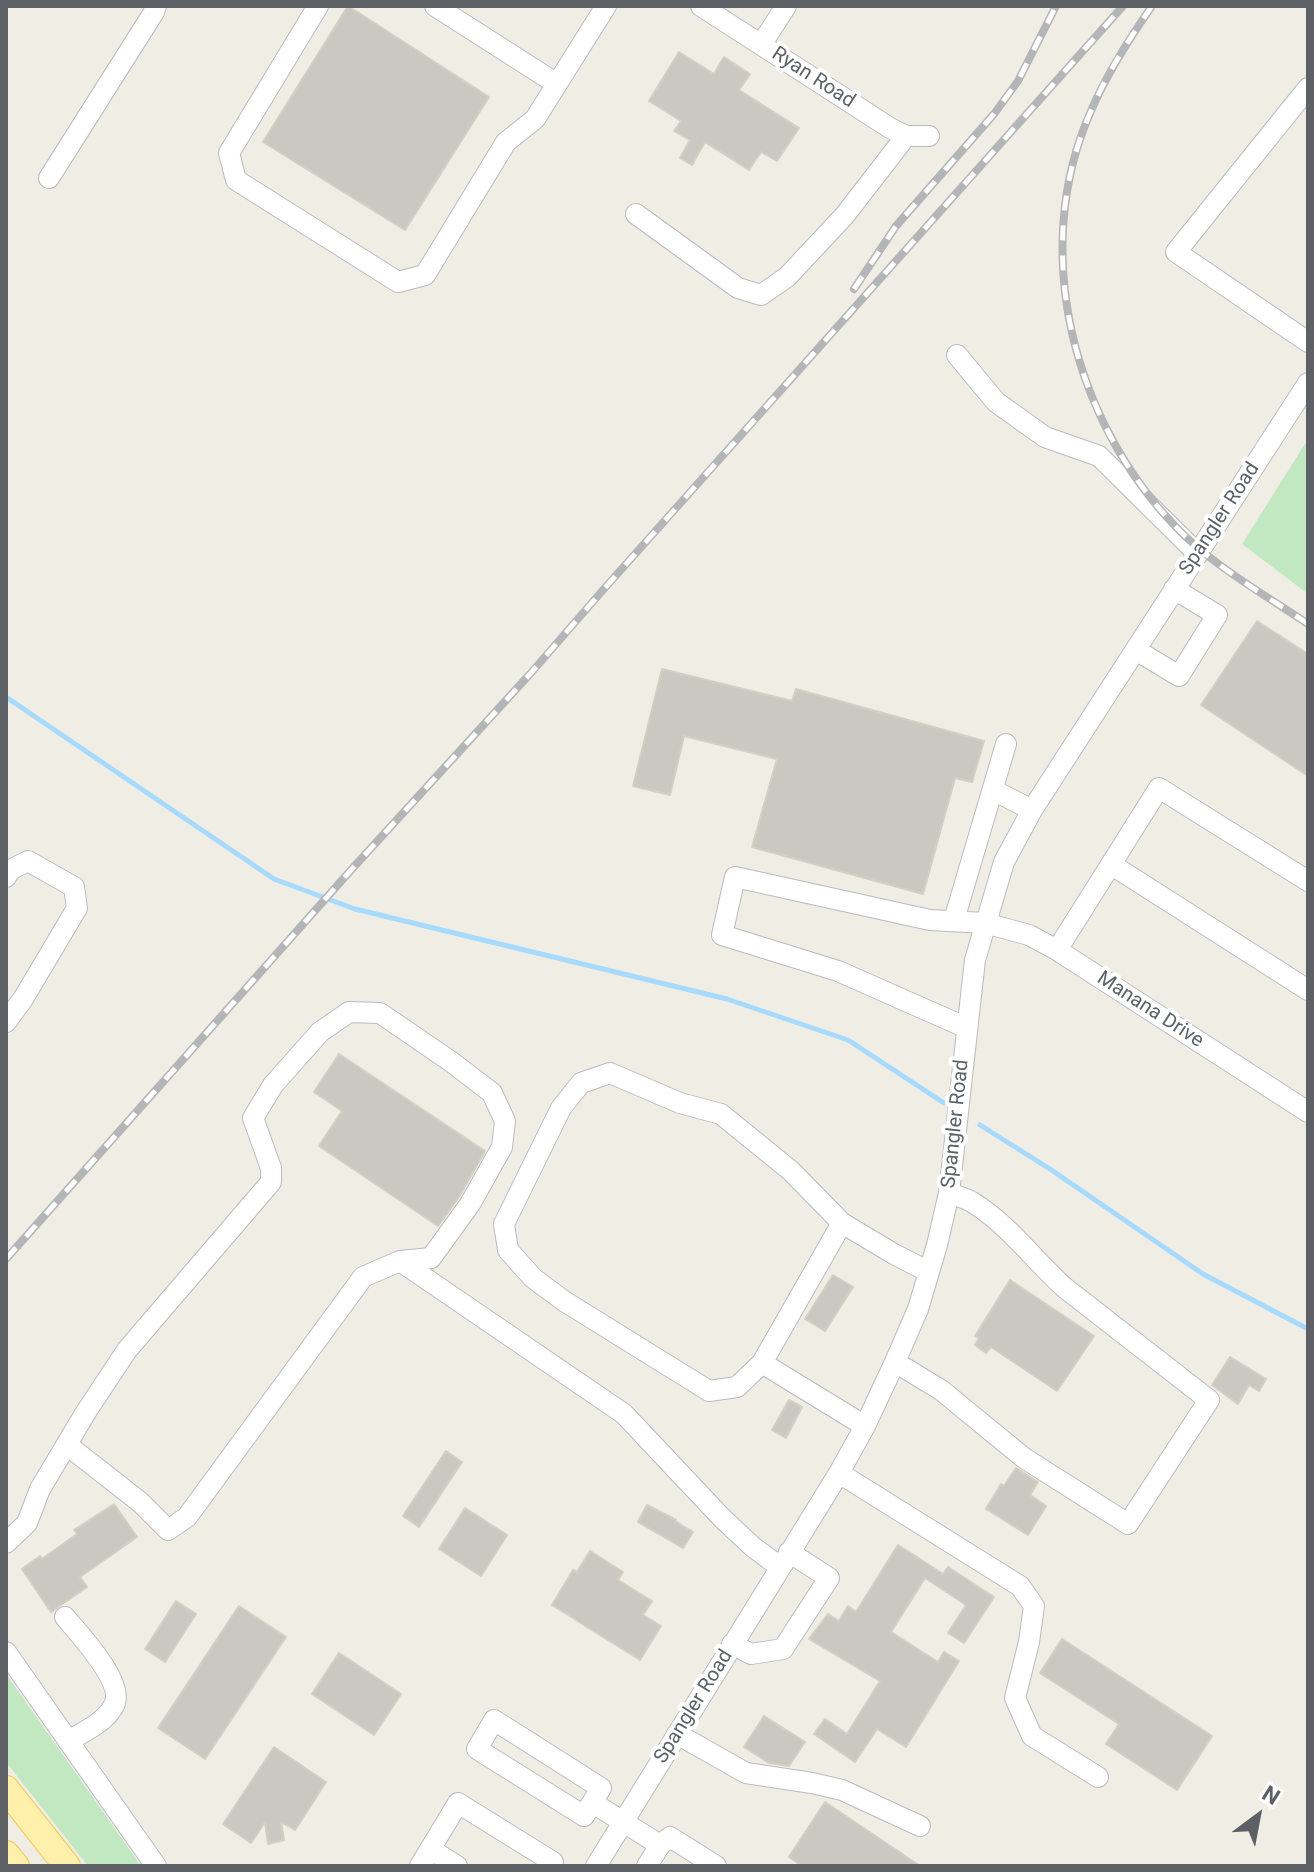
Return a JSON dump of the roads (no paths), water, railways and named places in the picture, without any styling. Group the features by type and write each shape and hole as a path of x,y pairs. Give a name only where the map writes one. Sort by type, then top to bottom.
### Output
{"main road":[{"path":"6,1789 67,1866"},
{"path":"6,1854 16,1866"}],"street":[{"path":"49,178 156,6"},
{"path":"318,6 229,153 236,180 398,282 425,275 506,142 535,119 606,6"},
{"path":"435,6 557,84"},
{"name":"Ryan Road","path":"701,6 890,128 906,136 929,136"},
{"path":"761,45 786,6"},
{"path":"1308,88 1176,252 1308,342"},
{"path":"636,214 738,288 761,295 787,277 845,215 906,136"},
{"path":"957,355 996,402 1045,437 1099,456 1198,554"},
{"name":"Spangler Road","path":"596,1866 839,1473 865,1426 918,1309 949,1193 975,960 1004,862 1032,810 1308,383"},
{"path":"1136,650 1179,676 1217,615 1174,589"},
{"path":"954,920 1006,744"},
{"path":"1057,950 1159,788 1308,881"},
{"path":"993,790 1032,810"},
{"path":"6,877 10,870 28,861 74,887 77,908 6,1022"},
{"path":"1112,865 1308,990"},
{"name":"Manana Drive","path":"967,1028 838,971 722,935 735,877 930,920 985,923 1029,935 1308,1112"},
{"path":"6,1543 27,1523 40,1489 86,1412 127,1350 271,1182 271,1168 253,1118 273,1085 320,1032 349,1012 380,1013 492,1093 505,1121 502,1147 470,1204 431,1258 400,1261 363,1277 187,1517 168,1530 140,1502 67,1445"},
{"path":"842,1223 762,1363 737,1387 709,1391 564,1301 533,1278 508,1250 504,1224 561,1108 581,1083 610,1073 680,1103 721,1114 791,1171 842,1223 929,1272"},
{"path":"895,1362 941,1390 1024,1458 1128,1524 1209,1400 1065,1288 1004,1227 971,1201 949,1193"},
{"path":"400,1261 624,1414 753,1547 829,1578 783,1649 751,1654 732,1644"},
{"path":"762,1363 865,1426"},
{"path":"839,1473 1020,1586 1034,1606 1015,1698 1032,1736 1098,1777"},
{"path":"65,1617 101,1662 113,1683 116,1696 115,1706 100,1721 68,1741"},
{"path":"6,1652 156,1866"},
{"path":"494,1720 601,1788 593,1803 584,1816 477,1749 494,1720"},
{"path":"677,1734 746,1773 842,1790 920,1826"},
{"path":"457,1866 425,1858 458,1803 553,1862 550,1866"},
{"path":"593,1803 660,1845"},
{"path":"647,1866 660,1845 670,1837 716,1866"}],"waterway":[{"path":"6,697 274,879 355,909 727,999 848,1040 944,1103"},
{"path":"980,1125 1203,1274 1308,1329"}],"railway":[{"path":"854,289 896,226 994,114 1018,81 1056,6"},
{"path":"6,1259 1123,6"},
{"path":"1152,6 1104,83 1073,164 1064,220 1063,275 1072,331 1087,385 1111,436 1140,484 1190,541 1239,579 1308,624"}]}
